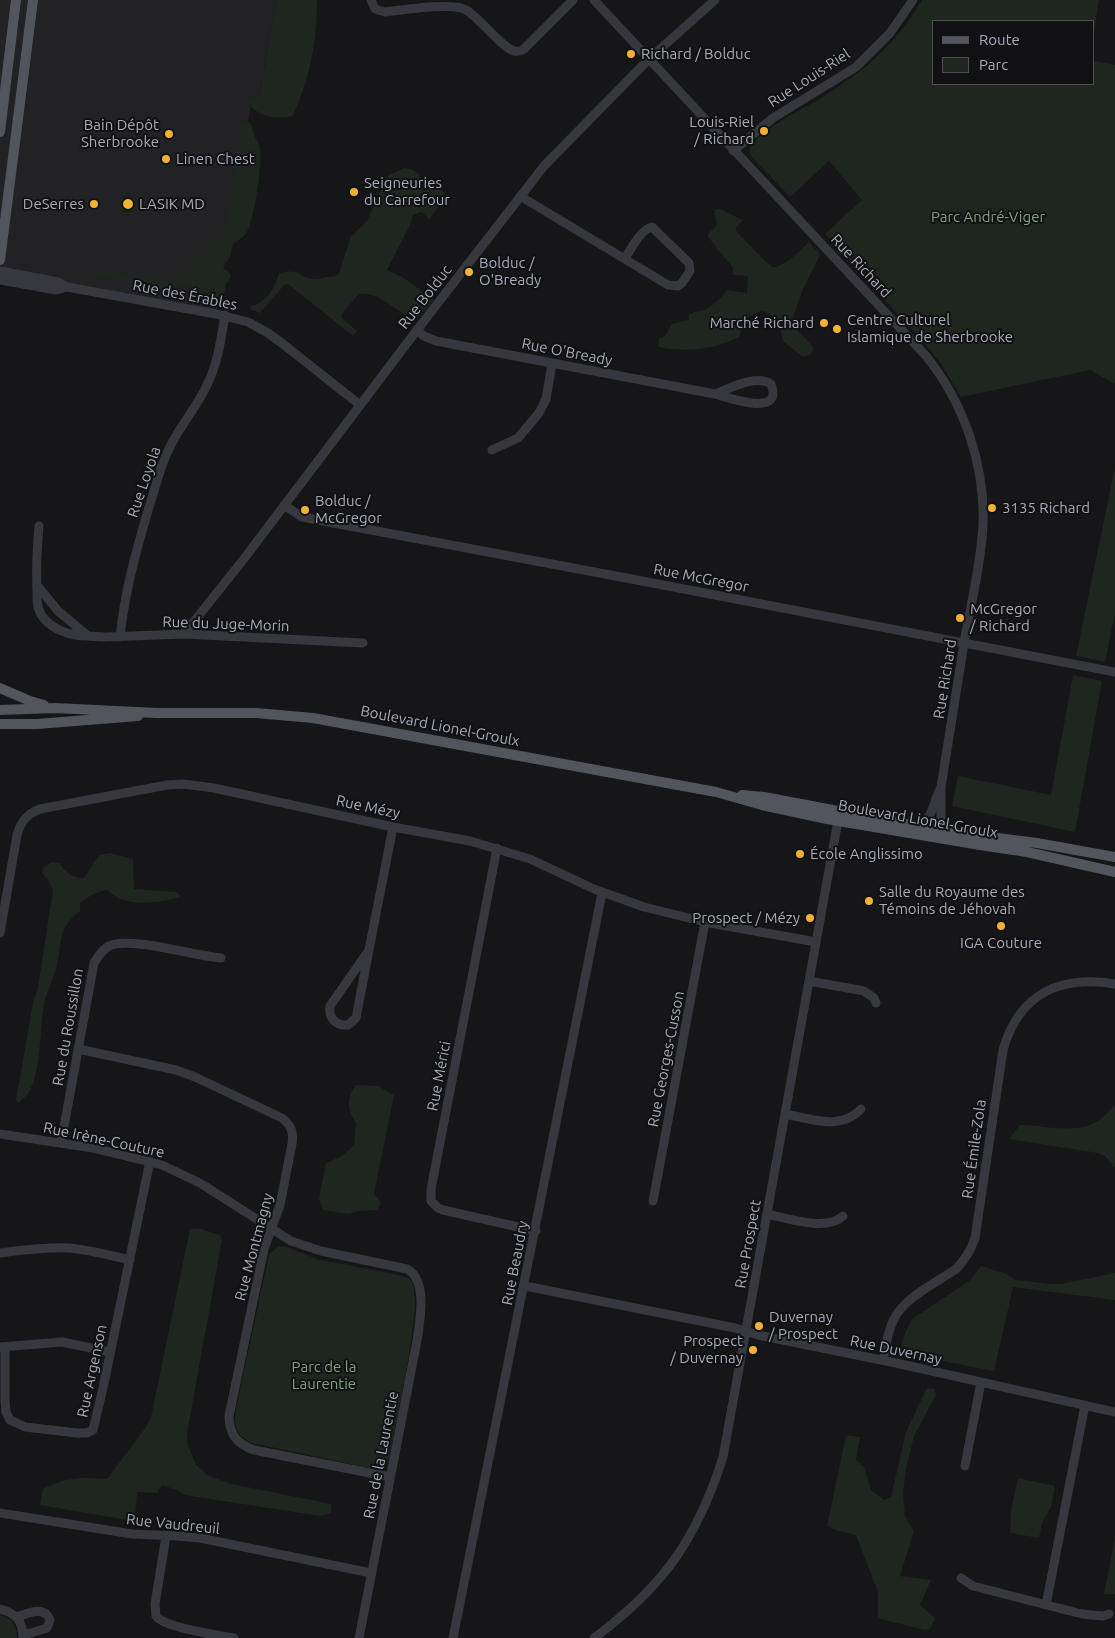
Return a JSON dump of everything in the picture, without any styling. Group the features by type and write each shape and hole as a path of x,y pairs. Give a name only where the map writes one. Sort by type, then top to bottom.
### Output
{"main road":[{"path":"0,132 16,0"},
{"path":"0,260 33,0"},
{"path":"0,688 30,701 55,708"},
{"name":"Boulevard Lionel-Groulx","path":"0,710 55,708 157,713 256,713 313,718 716,792 762,805 984,838 1037,843 1115,857"},
{"name":"Boulevard Lionel-Groulx","path":"0,724 37,724 124,718 157,713"},
{"path":"0,731 37,724"},
{"name":"Boulevard Lionel-Groulx","path":"839,816 980,845 1027,852 1115,872"}],"street":[{"path":"371,0 375,9 385,12 451,7 464,8 507,47 516,51 520,51 573,0"},
{"name":"Rue Richard","path":"594,0 926,356 947,385 961,413 977,463 982,490 983,526 941,787 941,822 949,832"},
{"name":"Rue Bolduc","path":"184,634 520,196 550,160 648,60 716,0"},
{"name":"Rue Louis-Riel","path":"733,151 773,118 856,67 890,33 913,0"},
{"path":"520,196 668,285 678,286 690,271 689,262 652,227 645,229 625,258"},
{"name":"Rue des Érables","path":"0,272 58,282 67,288"},
{"name":"Rue des Érables","path":"0,280 56,290 67,288 225,315 248,322 268,333 360,406"},
{"name":"Rue Loyola","path":"120,636 131,568 162,465 172,442 213,371 220,347 225,315"},
{"name":"Rue O'Bready","path":"417,330 424,336 436,341 715,394 763,405 770,401 773,394 771,384 761,380 748,382 715,394"},
{"path":"492,450 518,438 539,413 546,399 552,364"},
{"name":"Rue McGregor","path":"284,505 302,517 1115,672"},
{"name":"Rue du Juge-Morin","path":"39,526 36,568 38,606 47,621 71,635 105,637 184,634 363,643"},
{"path":"37,585 58,612 88,636"},
{"name":"Rue Mézy","path":"0,933 20,825 26,817 40,809 167,785 183,784 214,788 393,827 470,841 530,859 602,892 644,907 705,922 816,942"},
{"name":"Rue Richard","path":"920,827 930,818 934,802 941,787"},
{"name":"Rue Prospect","path":"594,1638 630,1609 660,1579 684,1546 701,1515 722,1457 839,816"},
{"path":"370,950 330,1006 331,1018 337,1024 348,1025 356,1018 370,950 393,827"},
{"name":"Rue Mérici","path":"497,848 431,1188 431,1201 443,1210 536,1231"},
{"name":"Rue Beaudry","path":"453,1638 536,1231 602,892"},
{"name":"Rue Georges-Cusson","path":"653,1201 705,922"},
{"name":"Rue du Roussillon","path":"61,1143 94,963 98,955 110,946 118,943 221,958"},
{"path":"809,981 864,991 874,998 876,1003"},
{"name":"Rue Émile-Zola","path":"883,1360 890,1329 900,1309 956,1268 968,1256 972,1248 1003,1050 1012,1024 1027,1005 1047,991 1059,986 1088,981 1115,984"},
{"name":"Rue Montmagny","path":"78,1049 158,1066 188,1075 287,1122 292,1132 292,1144 280,1205 264,1250 229,1416 230,1429 234,1438 240,1444 254,1450 390,1477"},
{"path":"785,1114 836,1122 850,1119 861,1110"},
{"name":"Rue Irène-Couture","path":"0,1134 61,1143 150,1162 188,1176 291,1241 321,1251 407,1269 416,1276"},
{"name":"Rue Argenson","path":"2,1347 6,1412 10,1420 25,1427 82,1433 92,1430 95,1424 150,1162"},
{"path":"767,1214 822,1224 833,1222 843,1216"},
{"path":"0,1253 44,1248 68,1248 130,1260"},
{"name":"Rue de la Laurentie","path":"358,1638 419,1329 420,1290 416,1276"},
{"name":"Rue Duvernay","path":"525,1286 736,1328 1115,1412"},
{"path":"2,1347 62,1342 110,1352"},
{"path":"965,1466 981,1382"},
{"path":"1046,1605 1085,1405"},
{"name":"Rue Vaudreuil","path":"0,1513 132,1534 200,1538 371,1574"},
{"path":"166,1536 155,1604 156,1616 163,1623 234,1638"},
{"path":"961,1578 972,1586 1087,1615 1103,1616 1109,1614"},
{"path":"0,1609 18,1616 40,1611 48,1615 50,1620 47,1628 23,1636 22,1625 18,1616"}],"shaded area":[{"path":"0,0 276,0 259,97 252,96 216,314 0,276"}],"green space":[{"path":"276,0 317,0 314,45 304,87 293,116 281,118 264,115 250,106 252,96 259,97"},
{"name":"Parc André-Viger","path":"922,0 1099,0 1095,26 1095,20 932,20 932,85 1095,85 1095,61 1115,65 1115,384 1090,370 961,397 941,364 927,346 825,234 862,200 829,161 790,197 750,155 751,146 758,138 784,119 834,90 871,62 886,48"},
{"path":"244,121 249,122 251,125 260,148 259,179 253,214 247,232 233,244 230,257 222,268 229,272 231,277 226,283 224,294 221,297 209,298 194,295 190,284 167,289 89,273 88,270 92,269 171,282 182,277 182,271 200,255 201,250 226,229 241,125"},
{"path":"404,168 414,170 423,181 429,180 445,193 443,200 429,220 422,212 413,215 410,225 387,270 404,278 434,300 414,322 381,299 366,294 359,294 341,317 357,331 353,336 288,284 285,284 260,313 250,309 251,306 262,301 270,294 279,273 290,271 315,279 339,274 351,236 367,221 387,176"},
{"path":"720,209 743,220 736,227 736,231 771,267 776,267 786,262 809,242 820,255 803,289 791,323 814,348 810,355 803,357 783,341 780,327 772,316 763,311 748,317 739,337 728,342 709,348 689,350 658,347 659,338 665,336 672,324 689,320 689,315 711,306 727,290 747,293 748,276 733,275 733,268 709,238 708,234 717,225 714,210"},
{"path":"1115,467 1115,613 1105,662 1076,656"},
{"path":"1073,675 1102,681 1075,832 952,806 958,776 1051,795"},
{"path":"110,853 133,859 134,889 176,892 181,896 145,903 130,902 106,890 93,894 80,903 80,911 67,924 62,937 56,969 46,996 42,1015 40,1049 36,1072 29,1092 19,1103 16,1100 33,1003 38,987 53,890 42,873 43,868 51,862 59,863 70,874 84,878 99,855"},
{"path":"356,1085 378,1086 394,1095 374,1194 381,1203 377,1210 348,1214 323,1210 319,1198 326,1163 342,1156 354,1145 356,1123 349,1109 349,1099"},
{"path":"1115,1105 1115,1168 1105,1156 1098,1153 1009,1139 1020,1125 1061,1128 1082,1127 1101,1119"},
{"path":"198,1228 220,1235 222,1240 187,1433 188,1446 196,1465 209,1476 232,1484 331,1504 331,1513 320,1516 185,1495 162,1485 157,1493 137,1492 135,1519 128,1520 40,1505 43,1489 59,1482 89,1478 107,1479 146,1427 151,1417 190,1229"},
{"name":"Parc de la Laurentie","path":"284,1246 317,1259 403,1276 411,1280 414,1286 415,1311 408,1361 389,1458 379,1467 369,1468 252,1443 242,1436 237,1429 235,1421 236,1409 269,1254 278,1247"},
{"path":"981,1266 1004,1273 1016,1280 1050,1284 1060,1284 1115,1273 1115,1300 1013,1287 994,1371 901,1353 905,1333 912,1319 969,1281"},
{"path":"927,1388 935,1389 936,1395 914,1436 906,1469 903,1493 905,1516 914,1531 900,1576 931,1580 920,1605 935,1618 930,1629 925,1630 878,1617 878,1592 856,1535 827,1526 846,1435 860,1437 856,1460 864,1467 871,1490 884,1500 891,1497 906,1432"},
{"path":"1018,1478 1055,1486 1051,1507 1042,1523 1039,1538 1010,1533 1011,1511"},
{"path":"1115,1538 1115,1594 1104,1594"},
{"path":"0,1615 8,1618 13,1623 17,1638 0,1638"}],"place":[{"name":"Richard / Bolduc","path":"631,54"},
{"name":"Louis-Riel / Richard","path":"764,131"},
{"name":"Bain Dépôt Sherbrooke","path":"169,134"},
{"name":"Linen Chest","path":"166,159"},
{"name":"Seigneuries du Carrefour","path":"354,192"},
{"name":"DeSerres","path":"94,204"},
{"name":"LASIK MD","path":"128,204"},
{"name":"Bolduc / O'Bready","path":"469,272"},
{"name":"Marché Richard","path":"824,323"},
{"name":"Centre Culturel Islamique de Sherbrooke","path":"837,329"},
{"name":"3135 Richard","path":"992,508"},
{"name":"Bolduc / McGregor","path":"305,510"},
{"name":"McGregor / Richard","path":"960,618"},
{"name":"École Anglissimo","path":"800,854"},
{"name":"Salle du Royaume des Témoins de Jéhovah","path":"869,901"},
{"name":"Prospect / Mézy","path":"810,918"},
{"name":"IGA Couture","path":"1001,926"},
{"name":"Duvernay / Prospect","path":"759,1326"},
{"name":"Prospect / Duvernay","path":"753,1350"}]}
